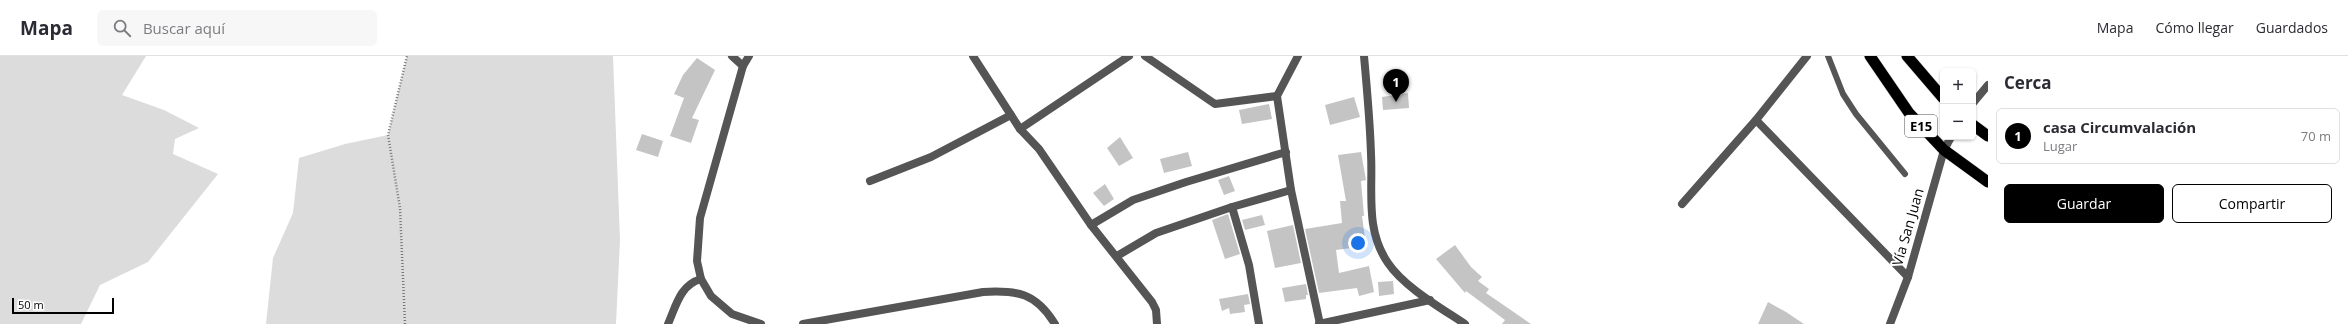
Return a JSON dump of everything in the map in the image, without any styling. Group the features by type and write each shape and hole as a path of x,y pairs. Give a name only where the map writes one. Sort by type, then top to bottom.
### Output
{"highway":[{"name":"E15","path":"1870,56 1909,113 1944,150 1988,182"},
{"name":"E15","path":"1907,56 1940,95"},
{"path":"1976,127 1988,136"}],"street":[{"path":"732,56 743,66"},
{"path":"749,56 743,66 700,218 697,242 701,279 711,296 732,314 761,324"},
{"path":"974,56 1020,129 1039,149 1068,188 1091,225 1152,302 1159,323"},
{"path":"1020,129 1129,56"},
{"path":"1145,56 1215,104 1277,96"},
{"path":"1298,56 1277,96 1291,190 1319,324 1430,300"},
{"path":"1364,56 1371,156 1373,230 1378,245 1389,264 1430,300 1465,324"},
{"path":"1682,204 1756,120 1807,56"},
{"path":"1976,99 1988,85"},
{"path":"870,181 931,157 1011,115"},
{"path":"1756,120 1908,277"},
{"name":"Vía San Juan","path":"1890,324 1908,277 1944,150 1949,140"},
{"path":"1091,225 1133,200 1186,182 1286,152"},
{"path":"1117,256 1156,233 1232,207 1291,190"},
{"path":"1232,207 1250,265 1259,324"},
{"path":"668,324 682,291 693,281 701,279"},
{"path":"803,324 983,292 1002,291 1028,295 1039,303 1055,324"}],"lane":[{"path":"1828,56 1843,94 1856,114 1906,174"}],"path":[{"path":"405,324 400,208 388,135 407,56"}],"shaded area":[{"path":"0,56 146,56 122,95 164,110 199,128 175,139 173,154 218,174 148,262 100,285 81,324 0,324"},
{"path":"407,56 613,56 620,240 616,324 266,324 273,258 293,213 299,158 345,144 388,135"}],"building":[{"path":"697,58 715,70 692,118 699,120 691,143 670,136 684,98 674,94 683,75"},
{"path":"1408,93 1409,108 1383,110 1382,97"},
{"path":"1354,97 1360,117 1330,125 1325,105"},
{"path":"1269,104 1272,119 1242,124 1239,110"},
{"path":"642,134 663,141 658,157 636,150"},
{"path":"1120,137 1133,158 1119,166 1107,148"},
{"path":"1188,152 1192,166 1164,173 1160,159"},
{"path":"1361,152 1366,180 1361,181 1364,216 1362,216 1366,246 1336,250 1339,273 1369,266 1374,292 1359,296 1357,288 1319,293 1305,229 1342,223 1340,201 1346,201 1338,155"},
{"path":"1229,176 1235,191 1224,195 1218,180"},
{"path":"1105,184 1114,199 1104,206 1093,193"},
{"path":"1228,214 1240,254 1225,259 1212,220"},
{"path":"1262,215 1265,225 1245,230 1242,220"},
{"path":"1293,225 1301,263 1275,268 1267,231"},
{"path":"1455,245 1471,267 1482,277 1478,281 1489,289 1486,293 1531,324 1502,324 1505,320 1466,291 1465,293 1436,259"},
{"path":"1393,281 1394,294 1379,296 1378,282"},
{"path":"1306,284 1308,295 1306,295 1306,299 1285,302 1282,288"},
{"path":"1248,294 1250,304 1244,305 1245,312 1230,314 1229,308 1222,311 1219,299"},
{"path":"1768,302 1786,312 1804,324 1758,324"}],"place":[{"name":"casa Circumvalación","path":"1396,102"}]}
